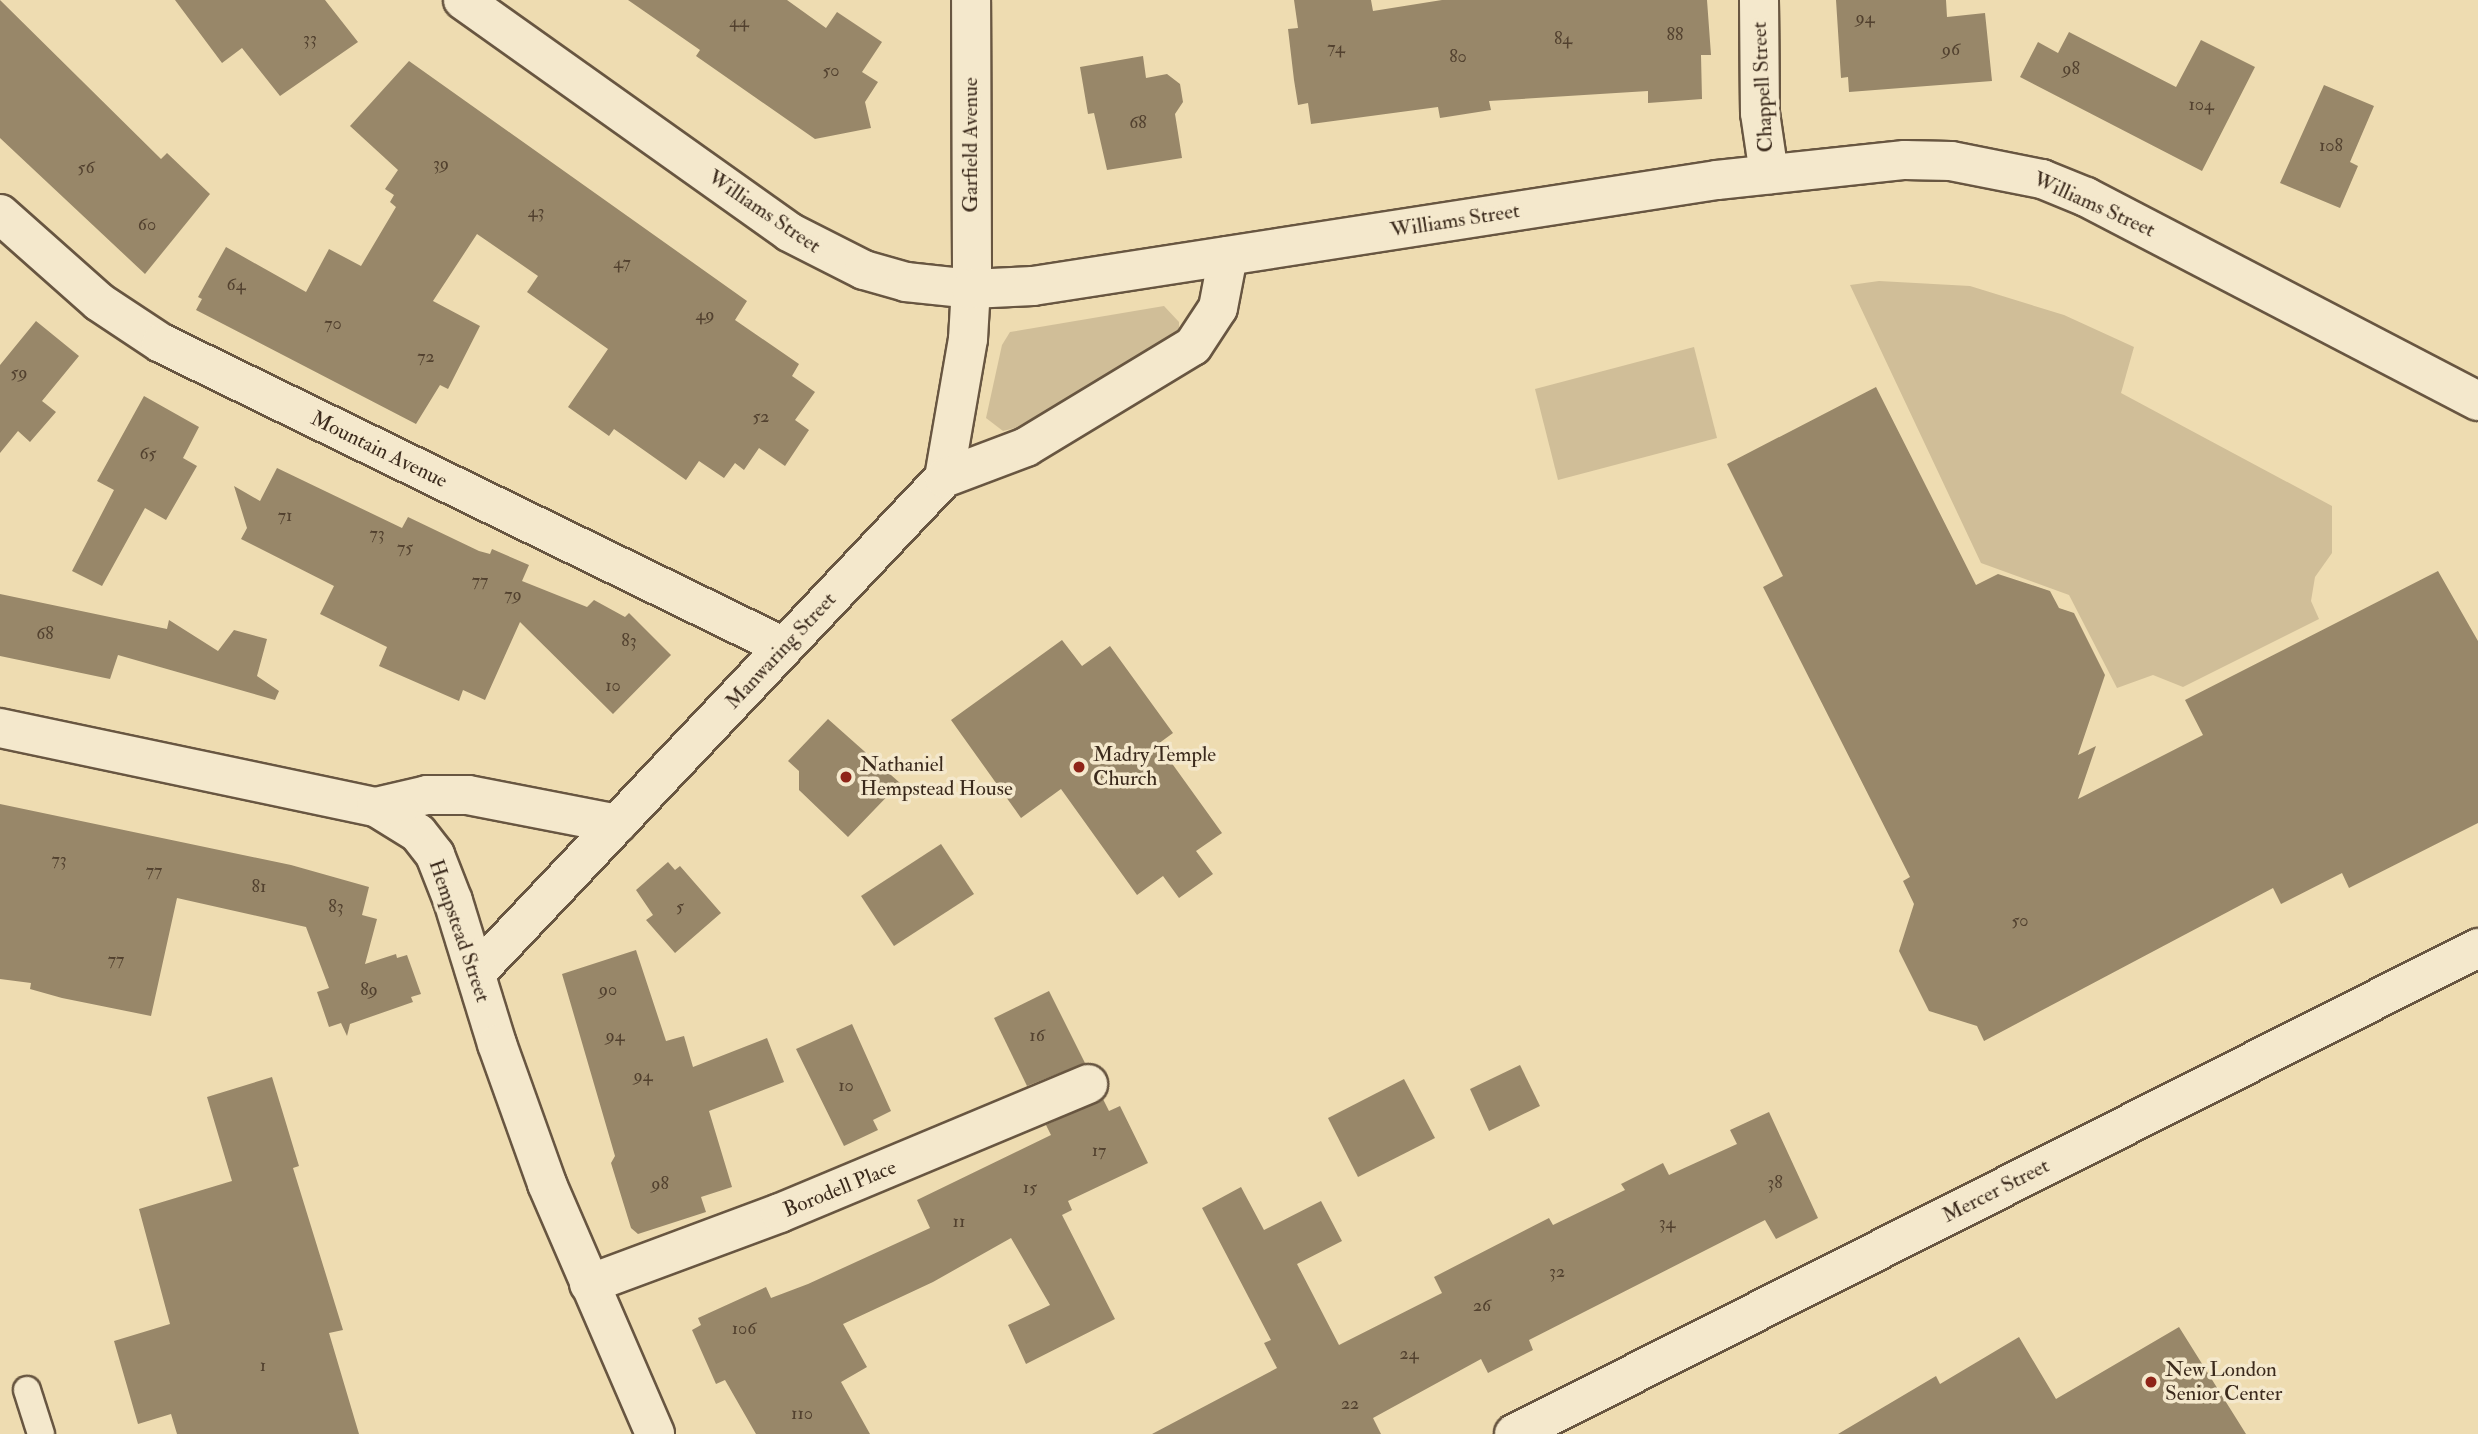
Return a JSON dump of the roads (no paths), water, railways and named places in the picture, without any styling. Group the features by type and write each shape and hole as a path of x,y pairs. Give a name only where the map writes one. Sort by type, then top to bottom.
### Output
{"street":[{"name":"Williams Street","path":"463,0 789,232 826,254 906,282 971,289 1033,286 1769,174 1939,161 1996,167 2042,179 2131,219 2478,401"},
{"name":"Garfield Avenue","path":"971,0 971,289"},
{"name":"Chappell Street","path":"1759,0 1760,113 1769,174"},
{"name":"Mountain Avenue","path":"0,214 99,302 161,343 784,647"},
{"name":"Manwaring Street","path":"476,973 944,478 1026,447 1189,348 1218,308 1228,256"},
{"path":"944,478 958,409 971,289"},
{"name":"Hempstead Street","path":"0,728 376,807 418,833 435,855 547,1184 655,1434"},
{"path":"376,807 427,795 468,795 617,824"},
{"name":"Mercer Street","path":"1514,1434 2478,948"},
{"name":"Borodell Place","path":"589,1284 805,1203 1088,1084"}],"lane":[{"path":"27,1390 41,1434"}],"place":[{"name":"Madry Temple Church","path":"1079,767"},
{"name":"Nathaniel Hempstead House","path":"846,777"},
{"name":"New London Senior Center","path":"2151,1382"}]}
